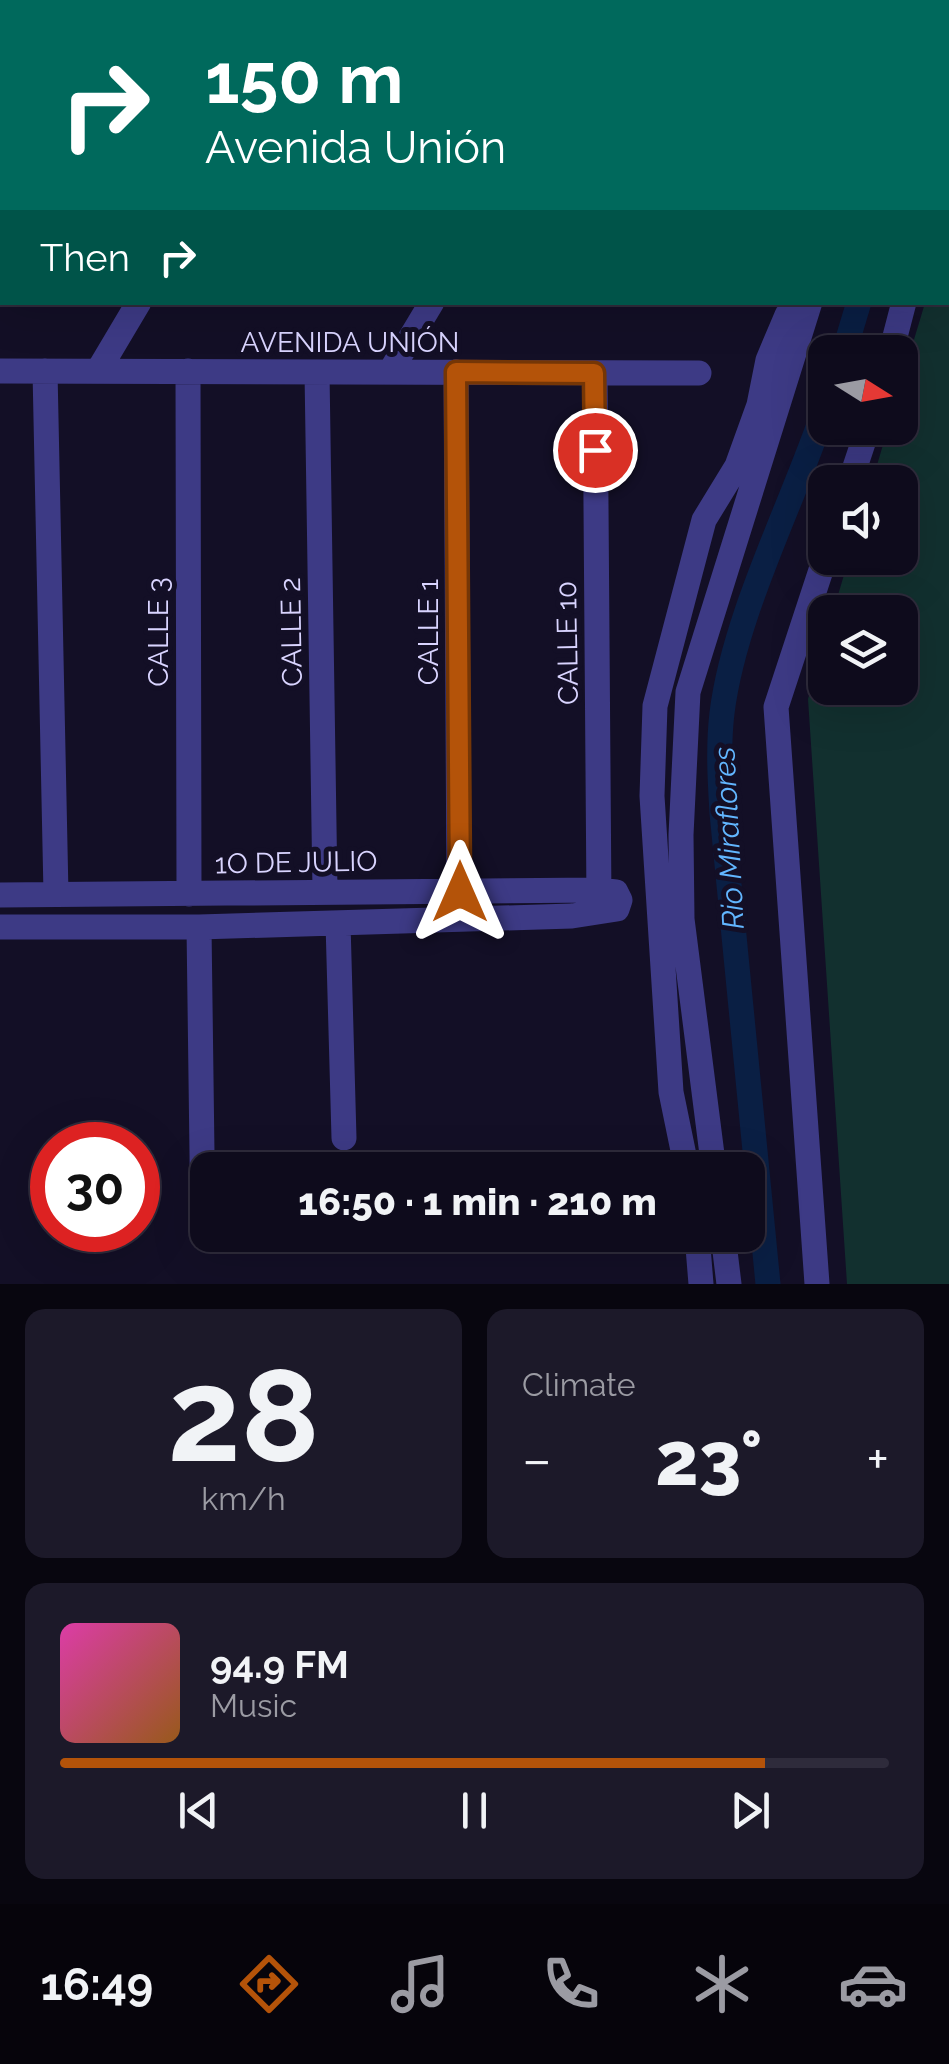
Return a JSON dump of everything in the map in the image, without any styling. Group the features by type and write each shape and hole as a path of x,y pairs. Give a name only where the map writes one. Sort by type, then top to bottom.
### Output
{"street":[{"path":"98,371 137,305"},
{"path":"683,1152 671,1092 652,796 655,706 704,520 738,466 759,405 768,360 788,315 798,305"},
{"path":"712,1152 682,919 688,692 809,305"},
{"path":"895,335 903,305"},
{"path":"390,372 421,306"},
{"name":"AVENIDA UNIÓN","path":"0,370 699,373"},
{"path":"45,371 56,894"},
{"name":"CALLE 3","path":"188,371 188,894"},
{"name":"CALLE 2","path":"318,372 325,891"},
{"name":"CALLE 1","path":"456,372 460,892"},
{"name":"CALLE 10","path":"594,373 599,902"},
{"path":"817,1284 776,708 819,575"},
{"name":"1O DE JULIO","path":"0,895 460,892 599,902"},
{"path":"0,927 338,923 599,902"},
{"path":"338,923 344,1138"},
{"path":"200,927 201,1152"},
{"path":"698,1252 701,1284"},
{"path":"725,1252 729,1284"}],"green space":[{"path":"924,305 949,305 949,1284 847,1284 808,705 918,705 918,595 838,595 844,575 918,575 918,465 877,465 883,445 918,445 915,335"}],"waterway":[{"name":"Rio Miraflores","path":"849,335 858,305"},
{"name":"Rio Miraflores","path":"768,1284 722,813 721,726 729,676 751,598 812,445"}],"route":[{"path":"460,892 456,372 594,373 595,450"}]}
